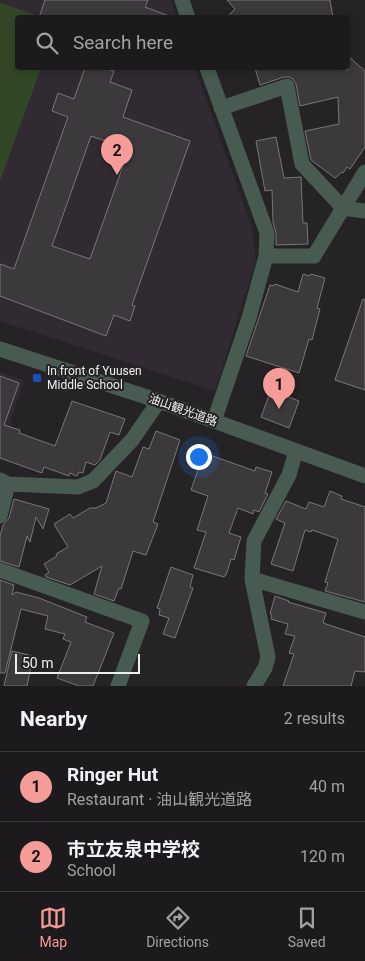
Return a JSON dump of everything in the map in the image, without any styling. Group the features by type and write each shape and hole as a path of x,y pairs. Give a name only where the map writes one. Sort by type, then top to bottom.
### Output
{"street":[{"path":"182,0 187,15"},
{"path":"208,70 267,233 266,256 249,318 214,421"},
{"path":"221,108 287,86 302,164 343,208 365,211"},
{"path":"266,256 314,256 365,172"},
{"name":"油山観光道路","path":"0,349 159,401 365,476"},
{"path":"0,516 4,482 78,487 93,481 132,440 159,401"},
{"path":"254,686 266,668 268,657 252,580 254,541 289,475 296,451"},
{"path":"0,570 142,621 118,686"},
{"path":"252,580 365,612"}],"shaded area":[{"path":"0,0 171,0 176,15 15,15 15,70 196,70 252,228 256,260 215,391 0,321"},
{"path":"0,372 24,381 0,452"}],"green space":[{"path":"0,3 36,15 15,15 15,70 40,70 0,181"}],"building":[{"path":"45,0 148,0 145,7 166,15 40,15"},
{"path":"227,0 330,0 332,15 229,15 235,9"},
{"path":"350,58 365,71 365,147 350,169 347,167 343,173 335,178 311,160 305,131 339,124 338,97 300,106 296,84 293,79 284,77 260,85 256,70 350,70"},
{"path":"84,70 114,71 110,82 132,90 123,117 190,141 132,305 135,306 130,321 114,315 106,336 0,296 0,264 14,269 68,117 52,111 58,93 74,99","holes":["91,136 129,149 90,259 52,246"]},
{"path":"276,137 284,178 301,177 303,223 307,223 308,244 276,245 272,190 265,191 256,141"},
{"path":"303,274 325,278 317,308 320,309 312,340 309,339 299,373 246,356 270,285 274,286 275,284 298,292"},
{"path":"363,299 365,300 365,390 335,380"},
{"path":"0,376 19,383 4,425 20,430 19,433 55,446 72,401 125,419 119,435 110,432 100,460 95,465 86,462 83,473 79,472 77,476 70,473 69,476 44,467 42,473 0,458"},
{"path":"271,390 299,401 289,428 261,417"},
{"path":"156,431 180,440 153,522 158,524 146,555 133,551 121,589 119,588 114,601 94,594 102,566 70,585 46,577 45,575 49,572 44,564 68,547 54,524 70,514 73,518 90,508 96,508 106,503 116,471 132,477 143,447 149,449"},
{"path":"204,453 255,471 256,467 272,472 265,493 268,494 259,512 254,510 253,514 238,508 229,533 241,537 234,560 231,559 224,577 194,568 206,532 197,530 208,496 191,490"},
{"path":"330,491 342,496 341,499 365,507 365,602 325,591 328,583 325,582 338,539 312,530 311,532 305,530 293,571 271,564 285,523 276,519 286,501 306,509 309,502 324,507"},
{"path":"14,499 49,509 43,529 36,517 30,542 27,536 19,567 0,561 0,536 3,525 9,518"},
{"path":"171,567 193,575 190,587 193,588 175,638 163,634 169,618 159,615 160,609 157,608"},
{"path":"0,580 14,585 12,595 16,592 39,598 87,617 85,622 114,633 93,686 79,686 57,678 71,642 63,639 65,634 45,629 48,616 21,609 5,673 0,673"},
{"path":"275,596 288,602 326,613 323,623 365,637 365,672 355,671 351,686 283,686 294,654 289,653 295,636 285,634 288,624 271,619 272,615 270,614"},
{"path":"12,651 33,656 27,686 4,686"}],"place":[{"name":"市立友泉中学校","path":"117,175"},
{"name":"In front of Yuusen Middle School","path":"37,378"},
{"name":"Ringer Hut","path":"279,409"}]}
